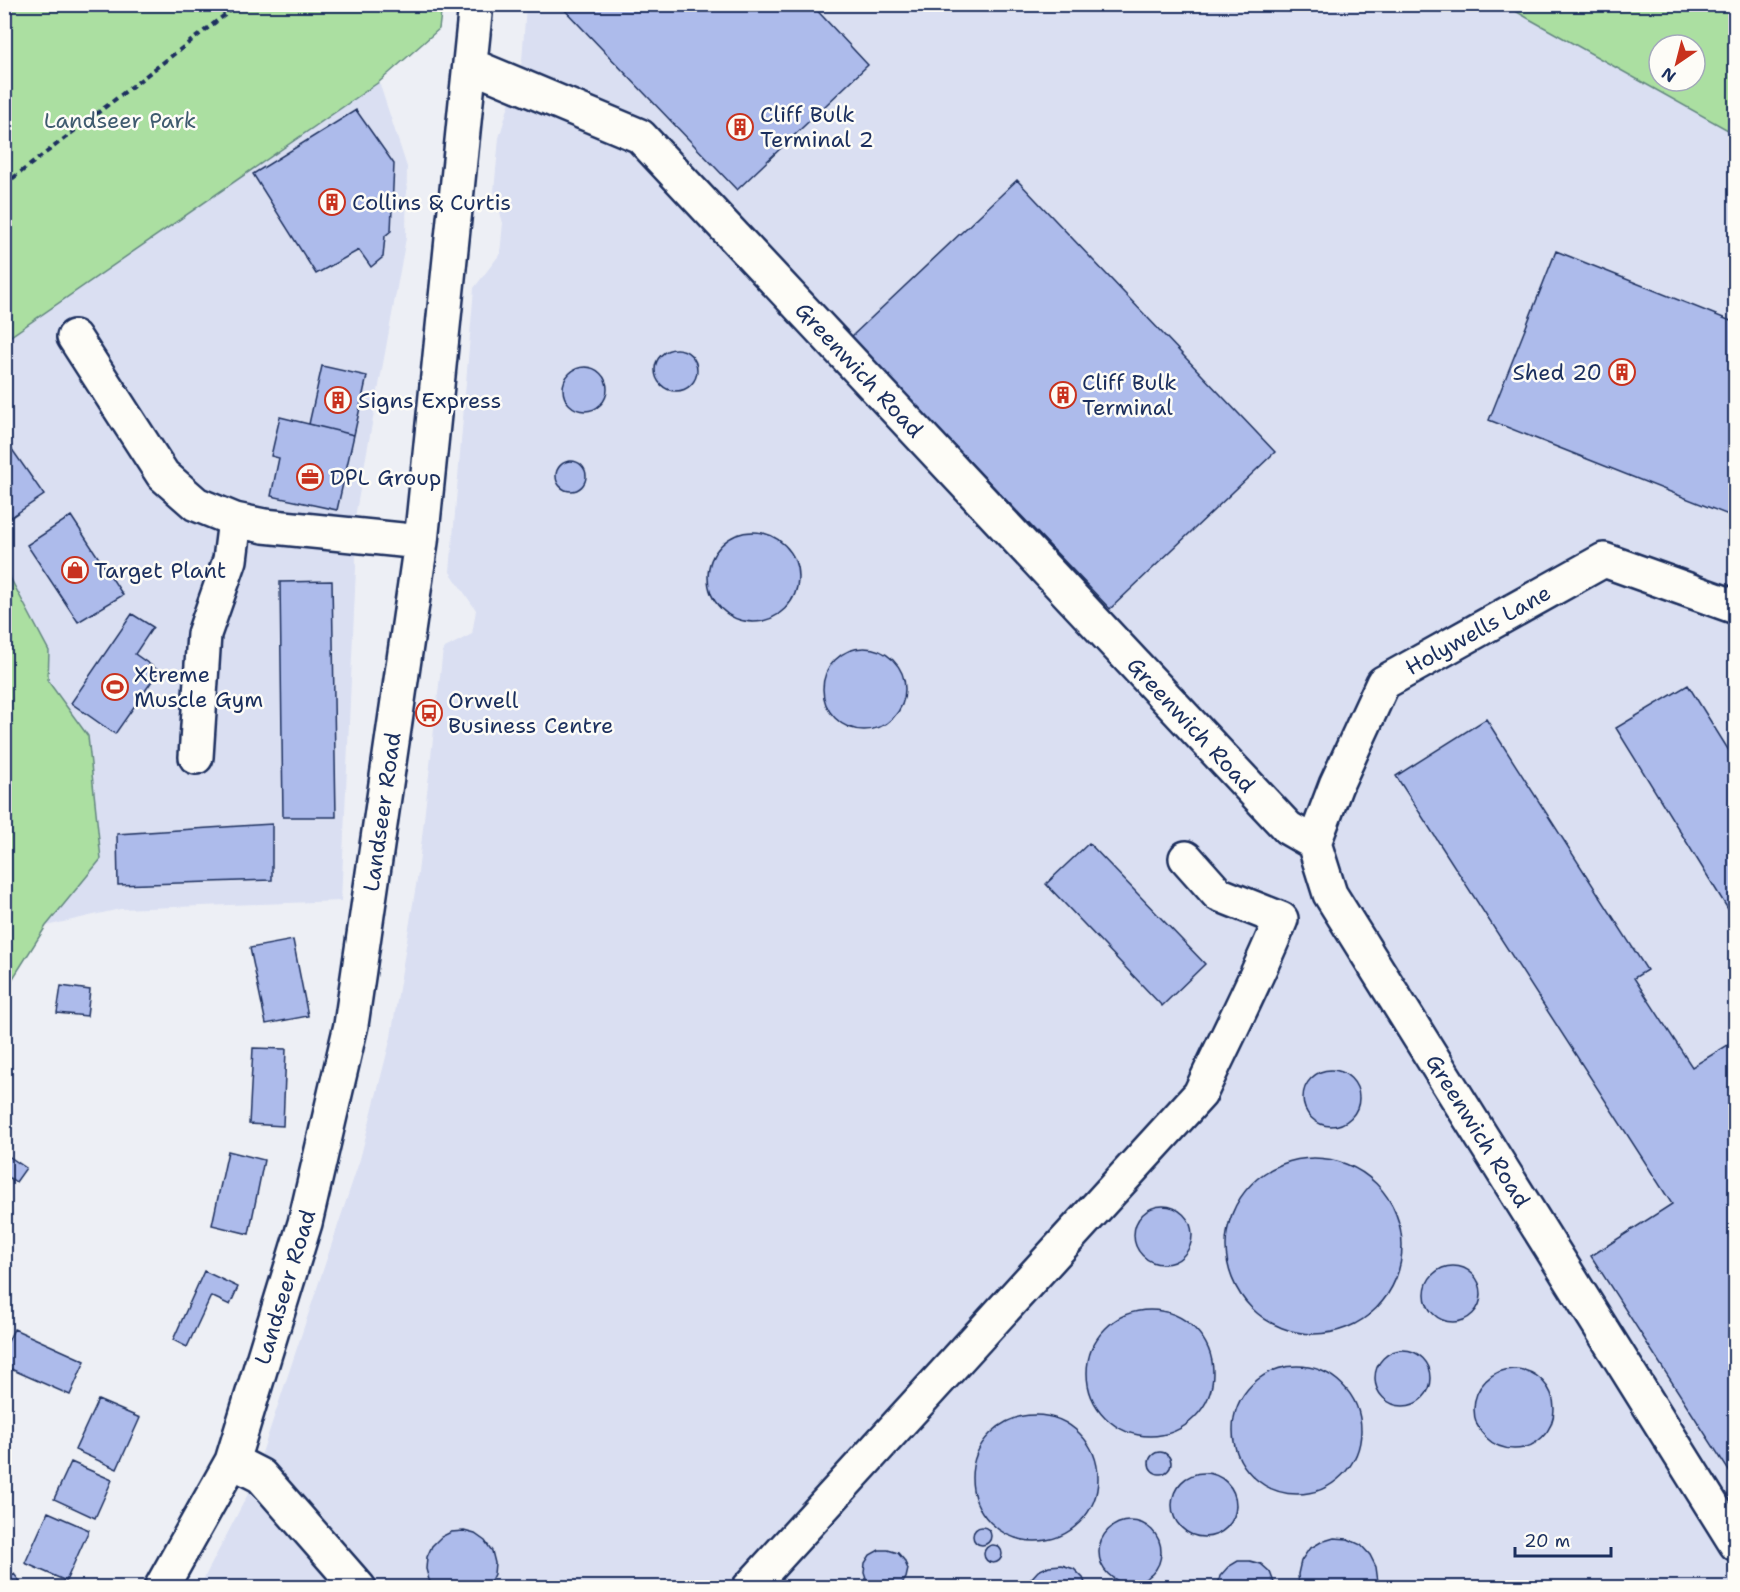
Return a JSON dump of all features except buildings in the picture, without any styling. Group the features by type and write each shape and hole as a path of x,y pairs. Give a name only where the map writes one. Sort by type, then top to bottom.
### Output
{"street":[{"name":"Landseer Road","path":"161,1587 232,1461 305,1223 351,1025 421,543 476,4"},
{"name":"Greenwich Road","path":"470,65 639,136 1288,828 1314,843 1330,894 1736,1544"},
{"path":"74,337 163,475 196,504 235,520 264,526 421,543"},
{"path":"196,757 204,633 230,560 235,520"},
{"name":"Holywells Lane","path":"1314,843 1336,785 1383,682 1604,560 1736,608"},
{"path":"749,1587 1200,1094 1241,1005 1261,968 1281,919 1218,894 1186,858"},
{"path":"232,1461 261,1476 360,1587"}],"path":[{"path":"4,185 230,11 235,4"}],"shaded area":[{"path":"526,5 1735,5 1735,1587 199,1588 249,1492 360,1159 391,1037 418,873 443,649 472,634 476,610 450,572 474,288 500,254 503,223 494,191 499,138 522,61"},
{"path":"379,82 407,167 406,238 355,517 356,568 341,901 120,909 46,926 101,859 88,736 48,681 49,651 5,568 4,340"}],"green space":[{"name":"Landseer Park","path":"5,4 442,5 439,29 379,82 5,340"},
{"path":"1505,5 1735,5 1735,134 1662,93 1707,93 1707,33 1647,33 1647,85"},
{"path":"5,568 49,651 48,681 88,736 101,859 46,926 5,991"}],"place":[{"name":"Cliff Bulk Terminal 2","path":"740,127"},
{"name":"Collins & Curtis","path":"332,202"},
{"name":"Shed 20","path":"1622,372"},
{"name":"Cliff Bulk Terminal","path":"1063,395"},
{"name":"Signs Express","path":"338,400"},
{"name":"DPL Group","path":"310,477"},
{"name":"Target Plant","path":"75,570"},
{"name":"Xtreme Muscle Gym","path":"115,687"},
{"name":"Orwell Business Centre","path":"429,713"}]}
